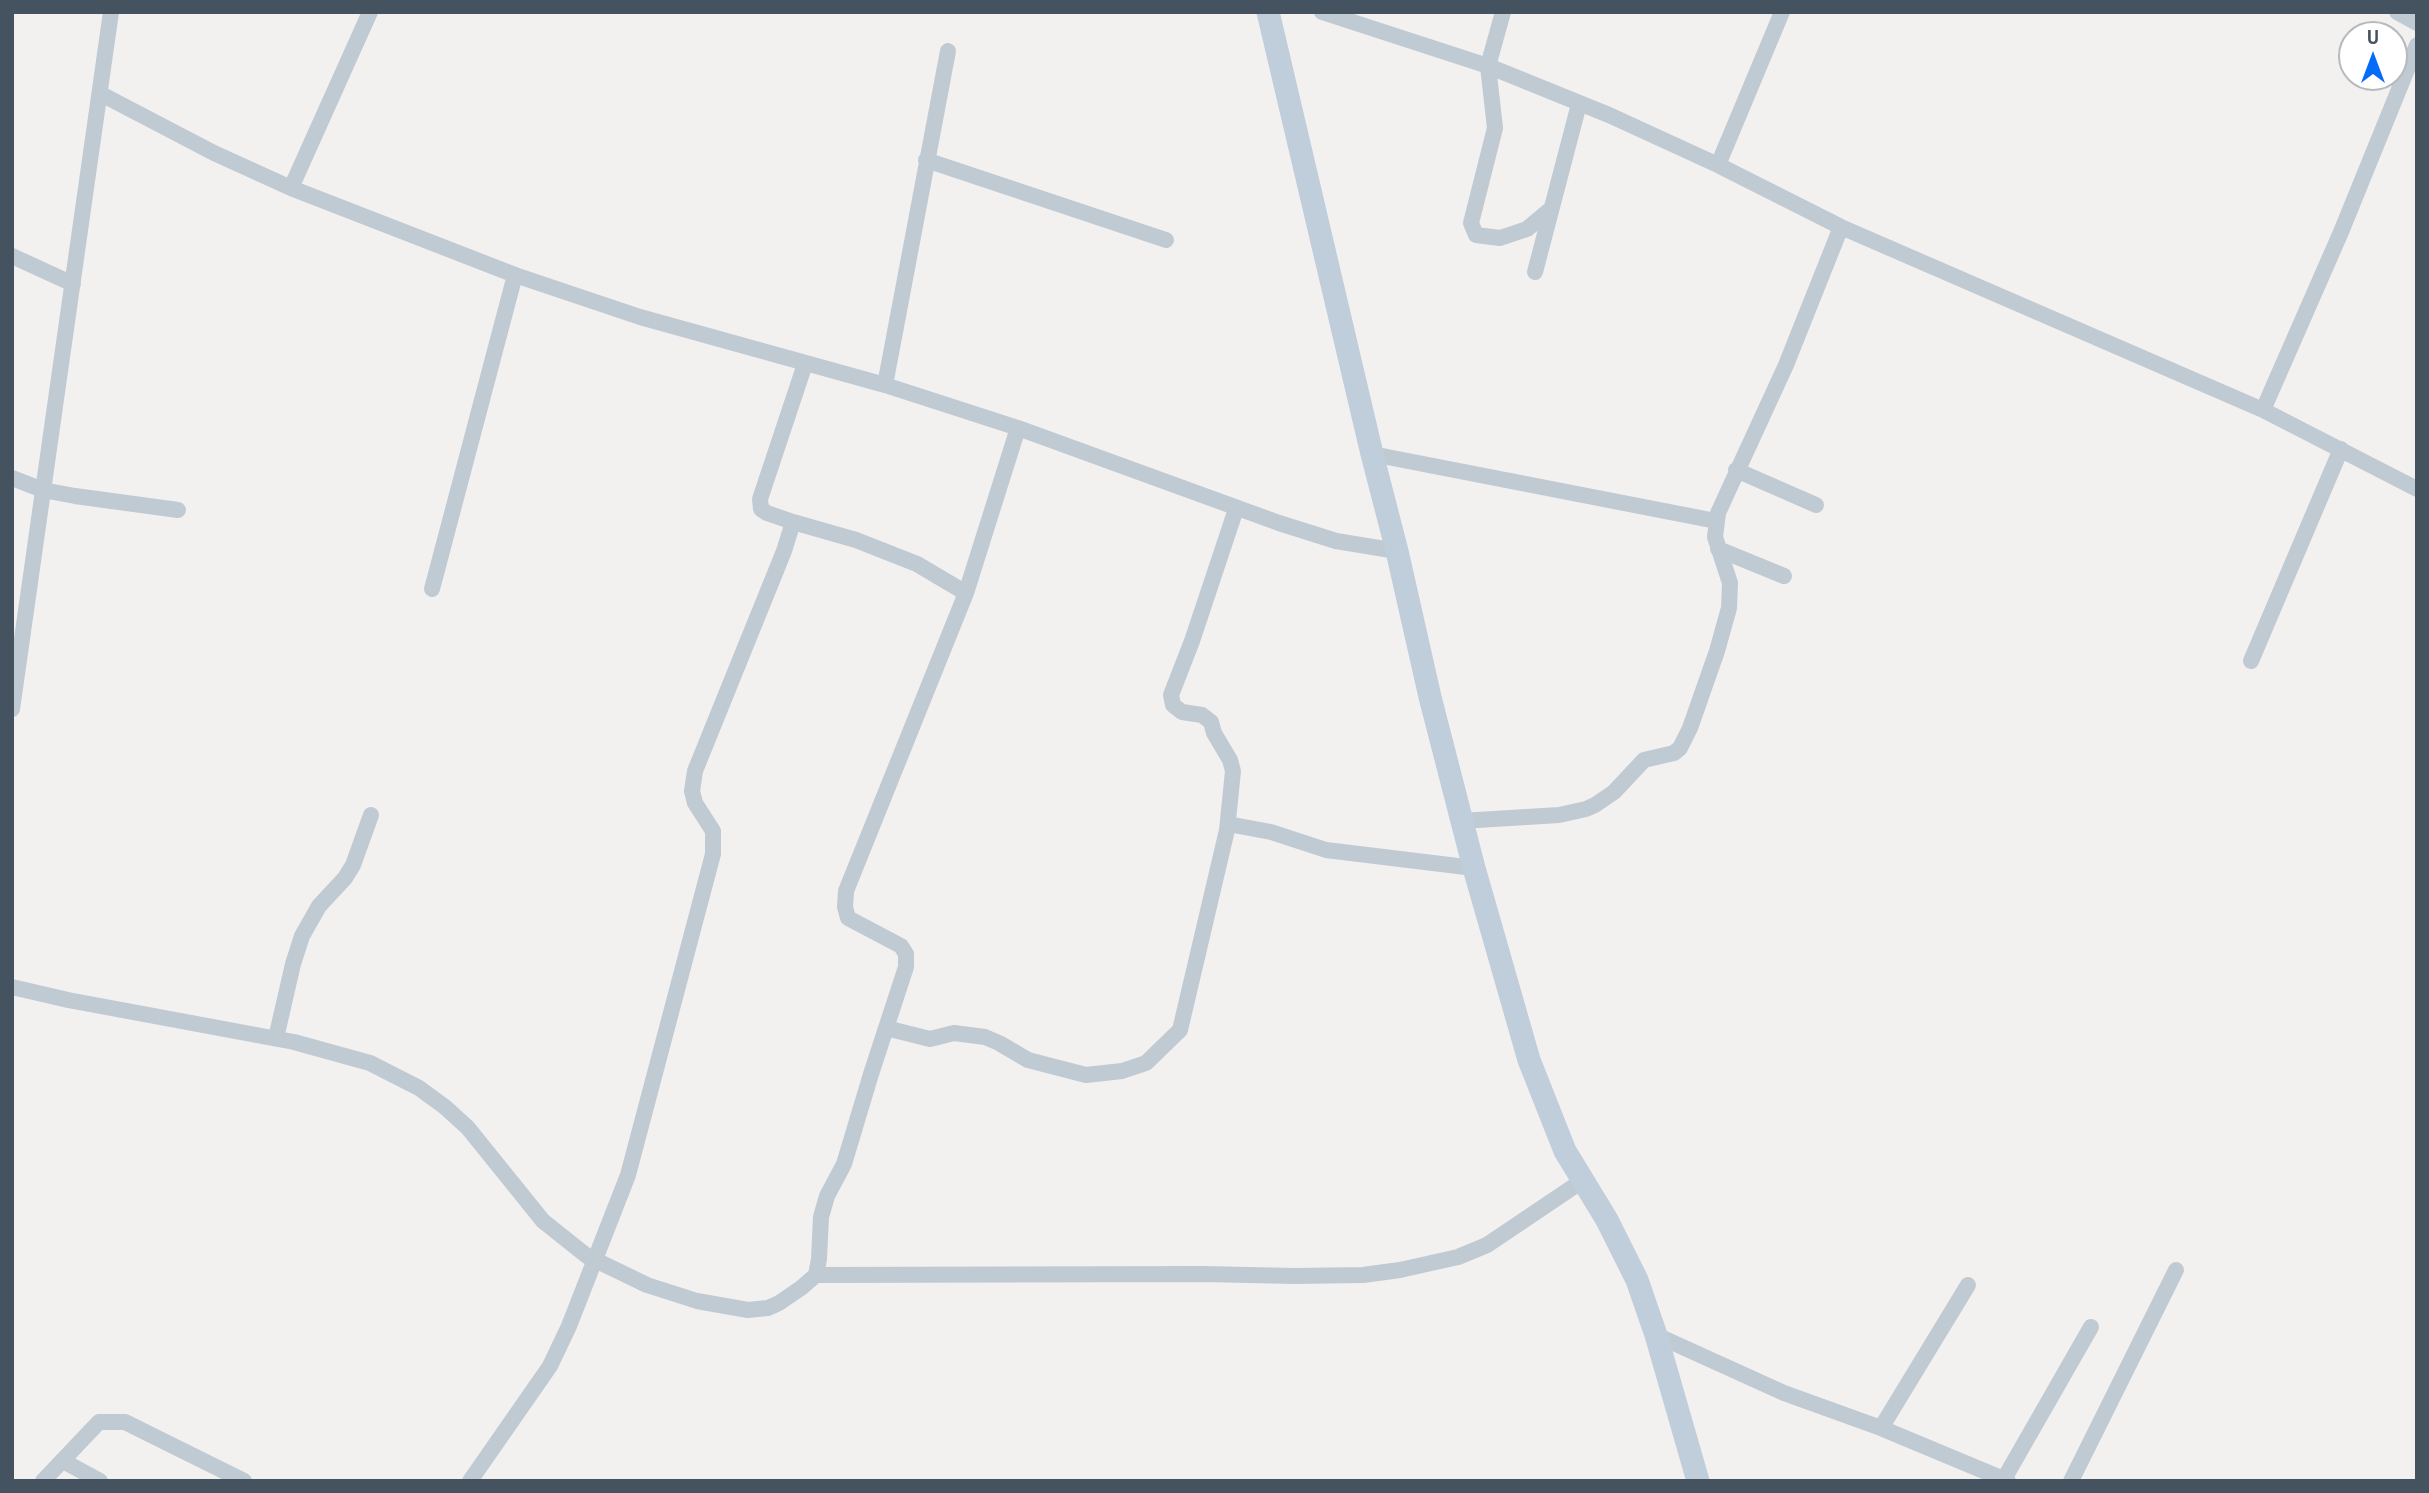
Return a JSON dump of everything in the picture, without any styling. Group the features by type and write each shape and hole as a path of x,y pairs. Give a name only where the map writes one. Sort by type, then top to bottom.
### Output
{"main road":[{"path":"1268,12 1430,698 1474,869 1529,1060 1553,1123 1582,1181 1629,1261 1656,1335 1698,1481"}],"street":[{"path":"12,709 111,12"},
{"path":"292,188 370,12"},
{"path":"1322,12 1488,66 1579,104 1718,165 1841,227 2263,410 2417,489"},
{"path":"1503,12 1488,66 1494,128 1471,223 1476,234 1500,238 1527,229 1551,209"},
{"path":"1718,165 1782,12"},
{"path":"2397,12 2417,23"},
{"path":"2263,410 2342,232 2417,45"},
{"path":"885,385 948,51"},
{"path":"100,94 214,153 292,188 515,275 640,317 885,385 1018,428 1236,509 1336,541 1397,551"},
{"path":"1535,272 1579,104"},
{"path":"926,160 1166,240"},
{"path":"1461,821 1559,815 1586,808 1614,792 1644,760 1674,753 1679,749 1690,728 1729,608 1730,583 1715,537 1716,521 1736,470 1795,345 1841,227"},
{"path":"12,256 74,284"},
{"path":"432,589 515,275"},
{"path":"806,364 760,499 761,509 793,522 856,540 916,564 966,593"},
{"path":"12,987 68,1000 276,1038 370,1063 419,1088 468,1128 543,1221 569,1244 594,1259 622,1274 697,1301 748,1310 768,1308 779,1303 816,1275 824,1206 844,1164 903,979 906,954 901,946 848,918 845,907 846,891 966,593 1018,428"},
{"path":"2251,661 2341,449"},
{"path":"1372,454 1716,521"},
{"path":"1736,470 1816,505"},
{"path":"12,478 75,496 178,510"},
{"path":"886,1028 930,1040 954,1033 985,1037 999,1042 1028,1060 1086,1075 1122,1071 1146,1063 1180,1030 1228,824 1233,771 1230,760 1218,744 1212,722 1202,715 1182,712 1173,705 1171,695 1236,509"},
{"path":"470,1481 550,1366 569,1326 631,1162 713,854 713,831 695,803 692,791 695,771 784,551 793,522"},
{"path":"1718,549 1784,576"},
{"path":"276,1038 302,936 319,906 345,878 353,865 371,815"},
{"path":"1228,824 1271,832 1326,850 1474,869"},
{"path":"816,1275 1363,1275 1445,1261 1487,1245 1582,1181"},
{"path":"2071,1481 2176,1270"},
{"path":"1881,1428 1968,1285"},
{"path":"1656,1335 1784,1393 1881,1428 2006,1480 2091,1327"},
{"path":"43,1481 100,1422 125,1422 244,1481"},
{"path":"63,1461 100,1481"}]}
